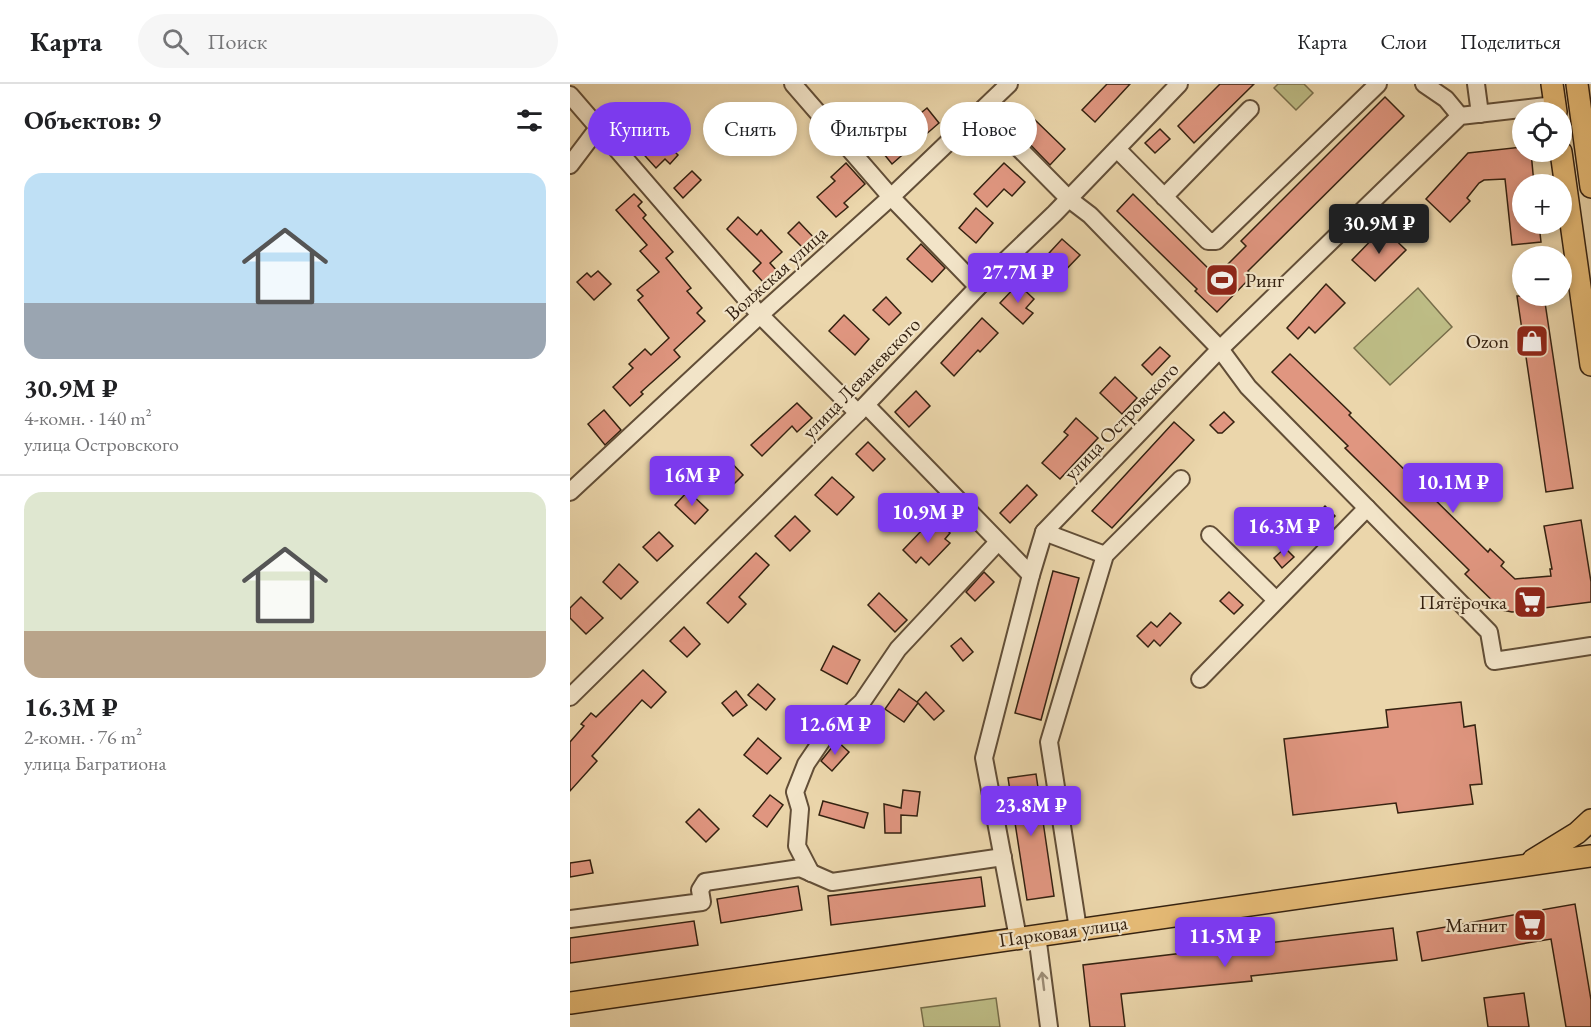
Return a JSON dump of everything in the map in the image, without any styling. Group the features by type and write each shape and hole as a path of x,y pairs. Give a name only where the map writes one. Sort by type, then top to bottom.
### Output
{"main road":[{"path":"1552,84 1554,102"},
{"path":"1577,84 1585,105 1591,188"},
{"path":"1562,162 1591,365"},
{"path":"1524,865 1577,832 1591,820"},
{"name":"Парковая улица","path":"570,1003 1591,856"}],"street":[{"path":"793,84 891,197 978,287"},
{"name":"Волжская улица","path":"991,102 1009,84"},
{"name":"улица Леваневского","path":"570,697 862,409 978,287 1069,199 1179,84"},
{"path":"1118,149 1208,241 1216,241 1378,84"},
{"path":"1424,84 1446,99 1460,116 1512,112"},
{"path":"1476,84 1480,114"},
{"path":"570,95 588,116"},
{"path":"1164,196 1250,109"},
{"name":"улица Островского","path":"1049,1027 1027,936 1003,857 984,758 1044,532 1220,349 1460,116"},
{"path":"570,165 588,141"},
{"name":"Волжская улица","path":"570,492 940,151"},
{"path":"622,156 760,315 862,409 1031,575"},
{"path":"1026,156 1069,199 1090,215 1220,349 1248,387 1490,632 1494,662 1591,646"},
{"path":"1078,929 1049,742 1105,555 1181,479"},
{"path":"1200,680 1367,508"},
{"path":"1044,532 1105,555"},
{"path":"1210,535 1276,600"},
{"path":"811,873 797,846 800,809 795,792 806,764 825,736 862,702 898,649 998,542"},
{"path":"570,919 702,902 700,890 705,882 800,868 832,882 1003,857"}],"shaded area":[{"path":"1278,84 1304,84 1313,93 1296,110 1274,88"},
{"path":"1418,288 1452,327 1390,385 1354,348"},
{"path":"996,998 1000,1027 924,1027 921,1008"}],"building":[{"path":"1107,84 1130,84 1095,122 1082,110"},
{"path":"1220,84 1254,84 1194,143 1178,126"},
{"path":"1385,97 1404,116 1248,271 1252,276 1217,312 1195,291 1197,289 1117,211 1133,194 1216,276 1246,246 1241,241"},
{"path":"928,109 939,123 928,133"},
{"path":"1037,122 1065,149 1050,165 1037,152"},
{"path":"1160,129 1170,139 1155,153 1145,143"},
{"path":"1512,148 1512,162 1532,162 1533,174 1512,174 1512,234 1540,234 1541,242 1512,245 1505,179 1484,180 1479,183 1467,198 1470,201 1450,222 1426,199 1468,153"},
{"path":"645,156 677,156 670,164 665,159 656,168"},
{"path":"886,156 901,156 892,164"},
{"path":"846,163 865,184 844,203 848,207 836,217 817,197 835,181 831,177"},
{"path":"1004,163 1025,182 1012,196 1004,189 987,207 974,194"},
{"path":"692,171 701,180 683,198 674,188"},
{"path":"634,194 642,202 638,206 646,215 643,218 673,252 666,258 691,288 687,291 702,308 697,313 705,321 674,350 680,357 641,392 643,394 630,406 613,387 633,368 629,364 645,349 651,355 669,338 638,300 643,296 637,290 659,272 640,251 647,245 616,210"},
{"path":"976,208 993,223 976,243 959,228"},
{"path":"738,217 757,235 761,230 782,252 770,263 777,271 763,282 753,271 761,263 727,229"},
{"path":"799,222 816,240 806,251 788,233"},
{"path":"1383,228 1406,250 1375,281 1352,260"},
{"path":"1062,239 1080,255 1056,280 1039,264"},
{"path":"921,244 945,268 932,282 907,259"},
{"path":"598,271 611,284 594,300 577,282 587,273 591,277"},
{"path":"1018,284 1034,299 1026,308 1033,313 1023,324 1000,303"},
{"path":"1326,284 1345,303 1315,333 1309,327 1298,339 1287,328"},
{"path":"886,297 901,313 889,325 873,310"},
{"path":"1518,306 1546,306 1573,488 1546,492"},
{"path":"844,315 869,339 855,355 829,331"},
{"path":"982,318 998,333 980,352 978,350 954,376 941,363"},
{"path":"1160,347 1170,356 1152,375 1142,365"},
{"path":"1290,354 1488,552 1490,549 1504,562 1501,566 1515,579 1551,576 1550,569 1552,569 1544,526 1581,520 1591,582 1591,602 1512,612 1502,610 1465,574 1469,570 1345,448 1348,446 1272,372"},
{"path":"1115,377 1137,398 1122,414 1100,393"},
{"path":"916,391 930,406 909,427 895,412"},
{"path":"797,403 812,418 797,432 792,426 762,456 751,445"},
{"path":"604,410 621,430 605,445 588,424"},
{"path":"1224,412 1234,422 1222,433 1218,433 1210,425"},
{"path":"1076,418 1098,438 1060,479 1042,463 1068,435 1064,432"},
{"path":"1174,422 1194,440 1112,528 1092,511"},
{"path":"868,442 885,459 873,471 856,454"},
{"path":"727,458 743,475 731,487 715,469"},
{"path":"832,477 854,497 837,515 815,495"},
{"path":"1027,485 1037,495 1010,523 1000,513"},
{"path":"688,491 708,510 695,524 675,505"},
{"path":"1325,506 1335,516 1319,532 1309,523"},
{"path":"795,516 810,531 790,551 775,536"},
{"path":"939,522 950,533 945,539 950,543 929,565 921,557 916,563 903,550 924,528 929,533"},
{"path":"659,532 673,546 657,561 643,547"},
{"path":"1285,548 1294,557 1282,568 1274,558"},
{"path":"756,553 769,565 739,597 746,604 728,623 707,603"},
{"path":"619,564 638,582 621,599 603,582"},
{"path":"1053,571 1079,578 1041,720 1015,713"},
{"path":"984,572 994,582 975,601 966,592"},
{"path":"1229,592 1243,605 1234,614 1220,601"},
{"path":"879,593 907,620 895,632 868,605"},
{"path":"581,597 603,618 586,634 570,618 570,608"},
{"path":"1170,613 1181,623 1160,646 1154,640 1148,647 1137,636 1151,622 1157,627"},
{"path":"684,627 700,644 687,657 670,641"},
{"path":"961,638 973,652 963,661 951,646"},
{"path":"833,646 860,660 847,684 821,670"},
{"path":"643,670 666,692 651,708 642,700 592,756 597,761 570,791 570,742 584,726 581,724 591,713 596,717"},
{"path":"758,684 775,699 766,710 748,695"},
{"path":"899,689 917,702 926,692 944,711 934,720 918,703 904,722 885,709"},
{"path":"736,691 747,705 733,716 722,703"},
{"path":"1461,702 1464,727 1475,725 1482,784 1470,785 1473,804 1398,813 1396,803 1293,815 1284,739 1388,727 1386,710"},
{"path":"758,738 781,758 767,774 744,755"},
{"path":"837,741 849,752 832,771 821,761"},
{"path":"1036,774 1054,896 1027,900 1008,778"},
{"path":"903,790 920,792 917,816 901,815 901,833 885,833 884,804 901,808"},
{"path":"770,795 783,805 767,827 753,816"},
{"path":"823,801 868,813 864,828 819,815"},
{"path":"699,809 719,829 706,842 686,822"},
{"path":"590,860 593,873 570,877 570,863"},
{"path":"981,877 985,906 831,925 828,896"},
{"path":"798,886 802,910 721,923 717,899"},
{"path":"1575,904 1591,1000 1591,1027 1566,1027 1551,939 1422,961 1417,932"},
{"path":"694,921 698,945 570,963 570,938"},
{"path":"1393,928 1397,960 1251,976 1252,981 1121,994 1125,1027 1090,1027 1083,965"},
{"path":"1524,993 1529,1027 1488,1027 1484,998"}],"place":[{"name":"Ринг","path":"1222,280"},
{"name":"Ozon","path":"1532,341"},
{"name":"Пятёрочка","path":"1530,602"},
{"name":"Магнит","path":"1530,925"}]}
